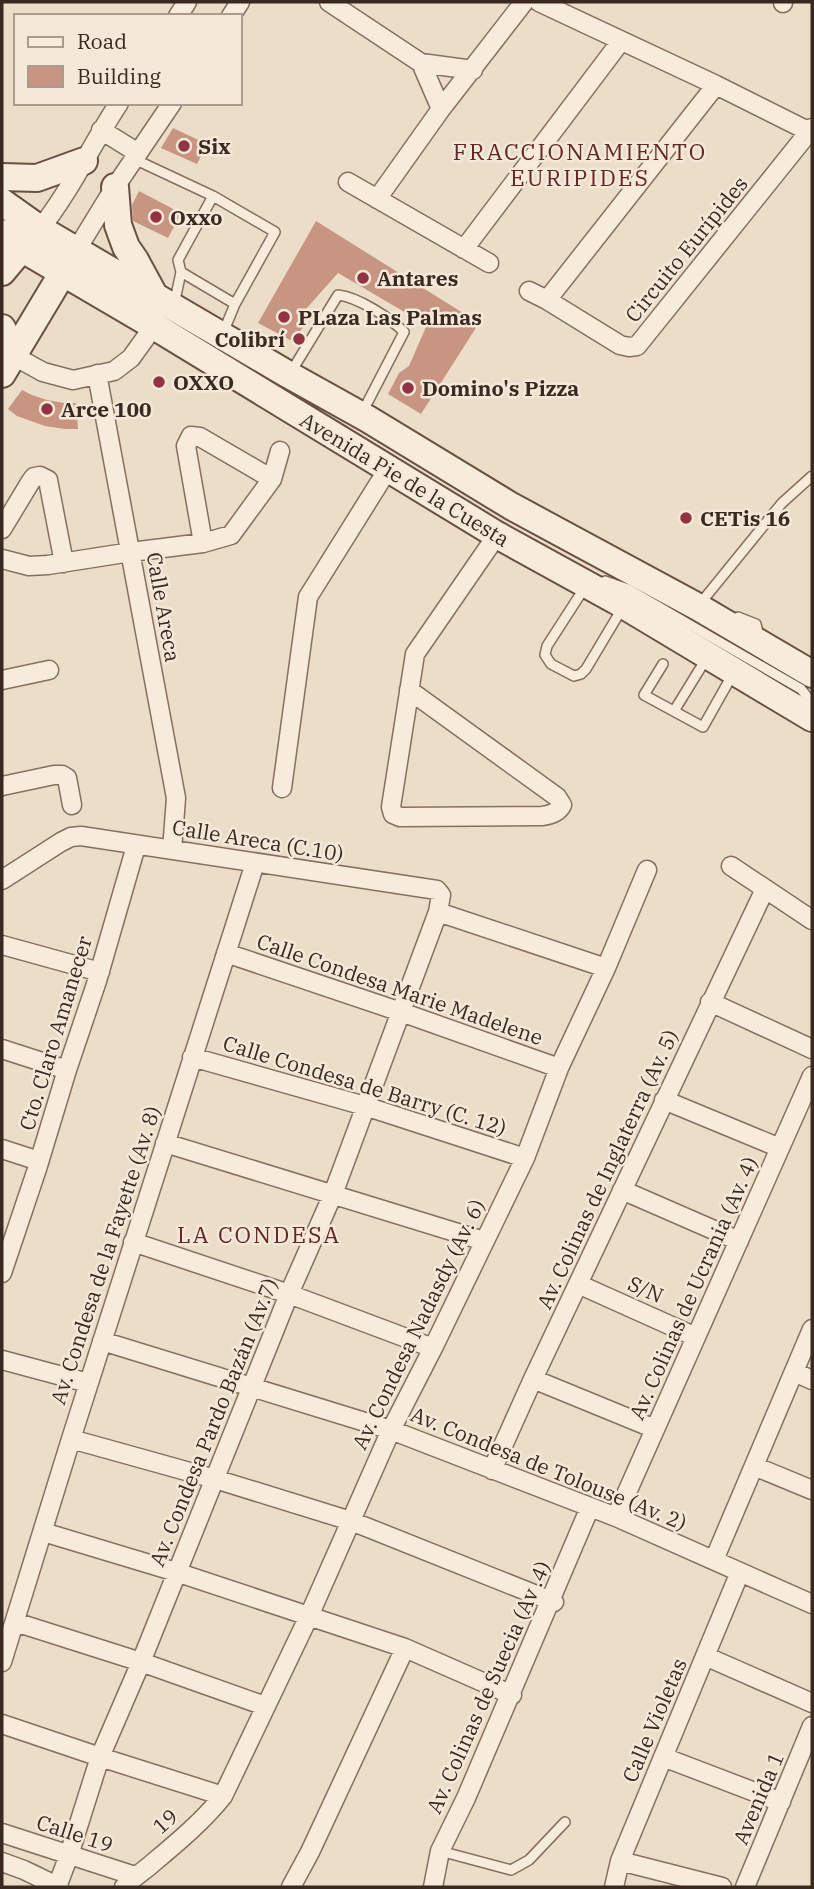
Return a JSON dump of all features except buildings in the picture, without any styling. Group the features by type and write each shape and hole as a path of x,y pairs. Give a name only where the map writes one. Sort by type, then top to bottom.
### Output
{"main road":[{"path":"2,177 37,178 84,161"},
{"path":"114,187 118,225 126,247 164,302"},
{"name":"Avenida Pie de la Cuesta","path":"2,202 23,236 72,263 164,302 219,341 255,355 361,415 511,506 701,609 812,674"},
{"path":"2,272 23,236"},
{"path":"6,361 72,263"},
{"name":"Avenida Pie de la Cuesta","path":"72,263 154,326 497,535 587,584 812,718"},
{"path":"2,328 6,337 6,361"}],"street":[{"path":"329,2 421,63 473,70"},
{"path":"377,199 441,109 524,2"},
{"name":"Circuito Eurípides","path":"529,291 620,345 629,348 637,346 811,130 539,2"},
{"path":"464,249 621,41"},
{"path":"421,63 441,109"},
{"path":"547,300 716,85"},
{"path":"23,236 57,207 118,105"},
{"path":"72,263 114,187 171,105"},
{"path":"101,130 136,156"},
{"path":"348,182 489,263"},
{"path":"6,361 74,380 114,371 131,358 154,326"},
{"name":"Calle Areca","path":"97,374 176,798 172,850"},
{"path":"203,543 186,446 191,436 200,437 272,479"},
{"path":"2,559 29,566 64,563 203,543 231,535 272,479 280,451"},
{"path":"282,788 308,597 388,469"},
{"path":"2,528 34,477 48,480 64,563"},
{"path":"409,690 557,797 562,805 560,809 542,816 400,817 393,814 391,807 409,690 415,654 497,535"},
{"path":"2,680 49,670"},
{"path":"2,786 62,775 66,778 72,804"},
{"name":"Calle Areca (C.10)","path":"2,880 71,836 81,836 437,890"},
{"name":"Cto. Claro Amanecer","path":"3,1264 100,972 136,846"},
{"name":"Av. Condesa de la Fayette (Av. 8)","path":"2,1662 255,863"},
{"path":"731,866 812,919"},
{"name":"Av. Condesa Nadasdy (Av. 6)","path":"223,1796 309,1616 391,1430 525,1158 559,1068 606,968 647,870"},
{"name":"Av. Colinas de Inglaterra (Av. 5)","path":"492,1470 765,889"},
{"name":"Av. Condesa Pardo Bazán (Av.7)","path":"58,1887 100,1757 332,1194 438,912 441,895 437,890"},
{"path":"438,912 606,968"},
{"path":"2,945 100,972"},
{"name":"Calle Condesa Marie Madelene","path":"226,953 559,1068"},
{"path":"710,1002 812,1049"},
{"path":"2,1049 67,1070"},
{"name":"Calle Condesa de Barry (C. 12)","path":"192,1057 365,1106 525,1158"},
{"name":"Av. Colinas de Ucrania (Av. 4)","path":"616,1517 812,1076"},
{"path":"664,1100 780,1148"},
{"path":"165,1143 484,1241"},
{"path":"2,1149 39,1161"},
{"path":"622,1190 739,1241"},
{"path":"133,1242 289,1294 433,1348"},
{"name":"S/N","path":"578,1284 696,1337"},
{"path":"714,1560 812,1329"},
{"name":"Av. Condesa de Tolouse (Av. 2)","path":"102,1341 391,1430 616,1517 812,1604"},
{"path":"2,1360 89,1383"},
{"path":"794,1372 812,1380"},
{"path":"533,1379 655,1429"},
{"path":"71,1439 351,1521 552,1602"},
{"path":"754,1466 812,1490"},
{"name":"Av. Colinas de Suecia (Av .4)","path":"433,1887 440,1851 552,1602 590,1507"},
{"path":"43,1532 176,1572 405,1648 511,1695"},
{"name":"Calle Violetas","path":"614,1887 620,1861 740,1572"},
{"path":"15,1622 141,1662 265,1706"},
{"path":"291,1887 405,1648"},
{"path":"705,1656 812,1703"},
{"path":"2,1724 223,1796"},
{"name":"Avenida 1","path":"745,1887 812,1726"},
{"path":"663,1756 781,1802"},
{"name":"19","path":"130,1882 223,1796"},
{"name":"Calle 19","path":"2,1833 69,1855 130,1882"},
{"path":"24,1870 34,1843"},
{"path":"620,1861 722,1887"},
{"path":"2,1863 24,1870 58,1887"}],"lane":[{"path":"136,156 275,232 235,304 219,341"},
{"path":"164,302 181,272 178,260 213,196"},
{"path":"181,272 235,304"},
{"path":"289,375 338,295 349,296 396,324 404,332 361,415"},
{"path":"701,609 782,503 811,480"},
{"path":"537,558 628,589 800,689 812,703"},
{"path":"587,584 547,646 545,655 551,664 574,676 581,674 624,606"},
{"path":"674,711 707,656"},
{"path":"663,664 645,695 704,727 734,672"},
{"path":"440,1851 511,1870 529,1860 565,1822"}],"place":[{"name":"Six","path":"184,146"},
{"name":"Oxxo","path":"156,217"},
{"name":"Antares","path":"363,278"},
{"name":"PLaza Las Palmas","path":"284,317"},
{"name":"Colibrí","path":"299,339"},
{"name":"OXXO","path":"159,382"},
{"name":"Domino's Pizza","path":"408,388"},
{"name":"Arce 100","path":"47,409"},
{"name":"CETis 16","path":"686,518"}],"district":[{"name":"FRACCIONAMIENTO EURIPIDES","path":"580,164"},
{"name":"LA CONDESA","path":"259,1234"}]}
